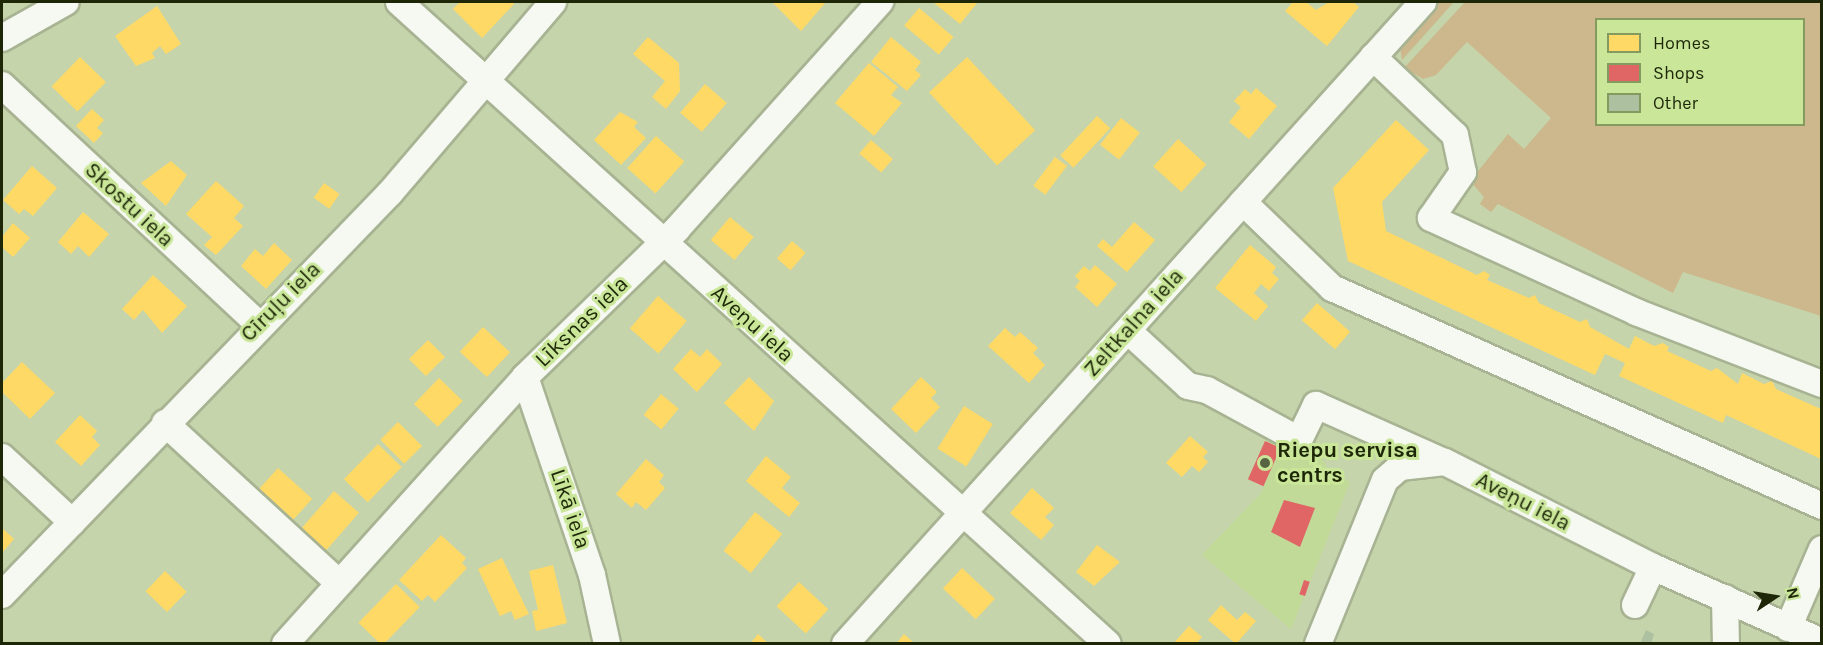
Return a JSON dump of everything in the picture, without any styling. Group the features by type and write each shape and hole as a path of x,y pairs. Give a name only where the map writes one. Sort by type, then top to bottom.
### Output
{"street":[{"path":"2,38 66,2"},
{"name":"Aveņu iela","path":"399,2 961,515 1108,644"},
{"name":"Cīruļu iela","path":"2,595 258,324 390,193 553,2"},
{"name":"Līksnas iela","path":"285,644 338,582 525,377 663,243 880,2"},
{"name":"Zeltkalna iela","path":"845,644 1423,2"},
{"path":"1373,57 1455,135 1463,172 1431,218 1636,312 1821,384"},
{"name":"Skostu iela","path":"2,85 258,324"},
{"path":"1243,202 1332,288 1821,506"},
{"name":"Aveņu iela","path":"1128,331 1188,386 1207,390 1299,440 1316,405 1445,462 1653,567 1821,642"},
{"name":"Līkā iela","path":"525,377 592,575 607,644"},
{"path":"165,423 338,582"},
{"path":"2,457 72,522"},
{"path":"1317,644 1385,480 1400,467 1445,462"},
{"path":"1788,628 1821,549"},
{"path":"1635,604 1653,567"},
{"path":"1725,598 1726,644"}],"shaded area":[{"path":"1438,2 1454,2 1402,60 1400,46"},
{"path":"1465,2 1821,2 1821,316 1683,272 1673,293 1498,204 1491,212 1480,204 1484,197 1470,181 1508,134 1524,149 1551,118 1467,42 1436,75 1423,79 1404,68"},
{"path":"1265,441 1320,454 1329,471 1350,482 1310,582 1304,580 1299,594 1304,596 1291,629 1202,555 1261,493 1264,486 1248,479"}],"building: Homes":[{"path":"460,2 512,2 514,4 482,38 453,9"},
{"path":"772,2 826,2 801,31"},
{"path":"933,2 978,2 960,24"},
{"path":"1293,2 1306,2 1316,10 1329,2 1353,2 1359,7 1327,46 1285,11"},
{"path":"157,6 181,44 166,54 160,46 152,53 155,58 136,66 115,36"},
{"path":"919,8 953,37 939,55 904,26"},
{"path":"648,37 679,63 680,91 666,109 652,97 665,81 633,54"},
{"path":"891,37 921,62 915,70 921,75 907,91 871,62"},
{"path":"80,57 106,82 77,112 52,86"},
{"path":"967,57 1035,130 997,166 929,92"},
{"path":"869,63 898,87 891,95 902,103 874,136 835,103"},
{"path":"705,84 727,103 702,132 680,113"},
{"path":"1256,88 1277,106 1249,139 1229,122 1241,107 1234,101 1245,89 1251,94"},
{"path":"92,109 104,120 97,128 103,133 94,143 76,126"},
{"path":"620,112 638,122 634,127 646,138 621,165 594,140"},
{"path":"1097,116 1110,128 1073,168 1060,155"},
{"path":"1121,118 1140,133 1119,160 1100,145"},
{"path":"1396,120 1429,150 1382,202 1386,231 1477,275 1484,271 1490,275 1487,280 1529,298 1535,295 1539,303 1580,322 1587,319 1590,327 1629,349 1635,336 1654,346 1663,343 1669,347 1667,351 1711,371 1717,368 1738,384 1742,373 1764,384 1772,381 1776,389 1821,409 1821,459 1726,415 1723,423 1619,376 1625,363 1605,354 1595,375 1348,261 1333,188"},
{"path":"656,136 684,161 655,193 627,168"},
{"path":"1178,139 1206,164 1181,192 1153,166"},
{"path":"871,140 893,159 881,173 859,154"},
{"path":"1055,157 1067,166 1045,195 1033,186"},
{"path":"171,161 187,175 166,206 141,183"},
{"path":"32,166 57,188 33,216 24,209 19,214 3,200"},
{"path":"216,181 244,206 234,218 243,226 216,255 204,245 212,237 186,214"},
{"path":"324,183 340,194 329,209 314,198"},
{"path":"83,212 109,234 89,257 78,246 71,254 58,242"},
{"path":"730,217 754,237 734,260 711,240"},
{"path":"1134,222 1155,240 1127,272 1097,246 1103,239 1112,247"},
{"path":"13,223 30,238 13,257 2,247 2,237"},
{"path":"792,241 806,253 790,270 777,258"},
{"path":"274,243 292,260 266,289 241,266 255,249 263,256"},
{"path":"1250,245 1276,267 1272,273 1279,279 1269,291 1261,284 1254,293 1268,306 1256,321 1215,288"},
{"path":"1095,265 1117,284 1097,307 1075,287 1080,281 1075,276 1084,266 1090,271"},
{"path":"153,275 187,306 162,333 143,310 134,320 122,309"},
{"path":"658,296 687,321 658,353 630,328"},
{"path":"1317,303 1350,332 1335,349 1302,320"},
{"path":"483,327 510,352 487,377 460,352"},
{"path":"1005,328 1015,337 1020,332 1038,348 1033,353 1045,365 1029,383 988,346"},
{"path":"428,340 445,357 426,376 409,359"},
{"path":"691,349 700,357 707,349 722,364 697,392 673,369"},
{"path":"22,362 55,393 30,419 2,392 2,383"},
{"path":"749,377 774,401 754,431 724,403"},
{"path":"921,377 937,392 931,398 940,407 916,433 891,409"},
{"path":"439,378 463,401 438,427 414,404"},
{"path":"661,394 679,409 661,429 644,415"},
{"path":"964,406 993,424 966,466 938,448"},
{"path":"80,415 97,431 92,437 100,445 81,466 55,442"},
{"path":"398,422 422,446 404,464 380,440"},
{"path":"1190,436 1208,452 1203,457 1208,462 1199,472 1192,466 1182,477 1166,463"},
{"path":"378,444 402,467 368,502 344,479"},
{"path":"766,456 791,477 782,488 800,503 789,517 746,481"},
{"path":"646,459 664,475 659,482 665,488 646,510 636,502 632,508 616,494"},
{"path":"278,468 312,499 293,520 259,489"},
{"path":"1032,488 1054,508 1045,517 1054,525 1041,540 1010,513"},
{"path":"334,491 359,513 326,550 301,529"},
{"path":"755,512 782,534 751,573 724,551"},
{"path":"2,528 14,539 2,553"},
{"path":"441,535 466,558 462,563 467,568 435,602 428,595 422,601 399,580"},
{"path":"1097,545 1120,562 1094,586 1076,572"},
{"path":"502,558 529,614 515,620 511,611 500,616 478,569"},
{"path":"553,565 567,623 536,631 532,611 538,610 529,571"},
{"path":"962,568 995,599 976,619 943,588"},
{"path":"165,571 187,592 167,612 146,591"},
{"path":"799,582 828,609 806,633 776,606"},
{"path":"396,584 420,607 384,644 380,644 358,623"},
{"path":"1221,605 1237,620 1245,612 1256,621 1236,644 1208,620"},
{"path":"1189,626 1202,637 1196,644 1173,644"},
{"path":"758,634 769,644 750,644"},
{"path":"904,634 915,644 896,644"}],"building: Shops":[{"path":"1265,441 1281,448 1263,486 1248,479"},
{"path":"1284,500 1315,508 1300,547 1271,532"},
{"path":"1304,580 1310,582 1305,596 1299,594"}],"building: Other":[{"path":"1646,630 1654,634 1651,644 1640,644"}],"place":[{"name":"Riepu servisa centrs","path":"1265,463"}]}
